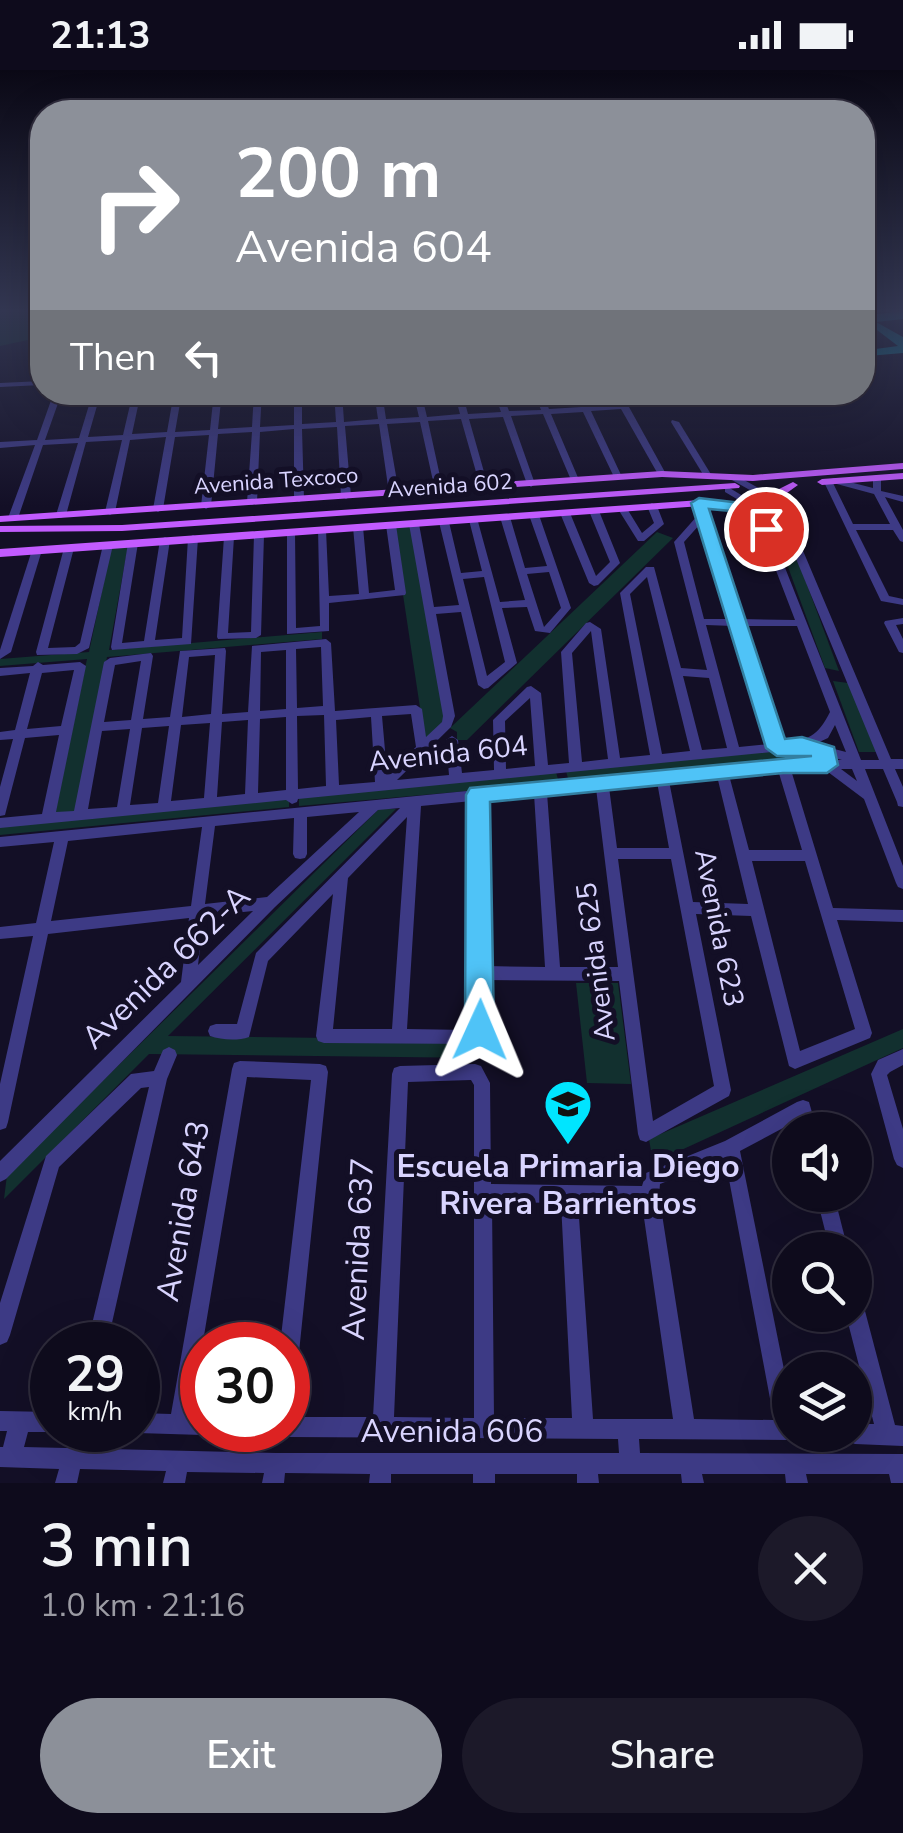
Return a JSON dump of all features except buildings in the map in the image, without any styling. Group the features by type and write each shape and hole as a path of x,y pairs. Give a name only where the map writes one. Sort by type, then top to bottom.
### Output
{"main road":[{"name":"Avenida Texcoco","path":"6,518 662,474 735,478 903,471"},
{"name":"Avenida 602","path":"0,531 259,534 321,530 391,525 417,514 586,496 656,497 831,482 877,484 903,471"},
{"name":"Avenida 602","path":"0,531 565,507 903,471"},
{"path":"656,497 662,474"},
{"path":"531,484 586,496"},
{"path":"777,501 779,493 793,485"},
{"path":"391,525 381,513 396,493 417,514"},
{"name":"Avenida 602","path":"417,514 444,522 474,520 537,515 565,507 594,511 624,509 656,497 701,509 735,506 766,529"},
{"path":"206,506 256,519"},
{"name":"Avenida 602","path":"227,531 381,513"},
{"path":"0,552 192,538 227,531"}],"street":[{"path":"0,397 3,385 30,384"},
{"path":"6,518 53,405"},
{"path":"61,515 93,405"},
{"path":"110,512 135,405"},
{"path":"158,508 176,405"},
{"path":"206,506 217,405"},
{"path":"252,502 257,405"},
{"path":"298,405 300,499"},
{"path":"339,405 346,496"},
{"path":"380,405 396,493"},
{"path":"420,405 439,490"},
{"path":"462,405 484,486"},
{"path":"502,405 531,484"},
{"path":"543,405 576,480"},
{"path":"584,405 618,478"},
{"path":"0,445 624,408 662,474"},
{"path":"675,422 708,476"},
{"name":"Avenida Texcoco","path":"735,478 777,501"},
{"path":"831,482 887,601 903,602"},
{"path":"877,484 903,539"},
{"name":"Avenida 602","path":"877,484 903,499"},
{"path":"728,490 752,502 766,529 902,875"},
{"path":"624,509 638,538 644,538 660,524 656,497"},
{"path":"777,501 850,678 894,763 903,802"},
{"path":"565,507 594,583 615,564 594,511"},
{"path":"701,509 679,540 734,752"},
{"path":"701,509 777,748"},
{"path":"382,786 447,724 450,716 417,514"},
{"path":"505,517 543,632 566,610 537,515"},
{"path":"444,522 484,685 511,664 499,605 474,520"},
{"path":"324,600 400,593 391,525"},
{"path":"849,526 896,526"},
{"path":"358,527 364,596"},
{"path":"251,798 256,649 325,628 321,530"},
{"path":"210,802 227,531"},
{"path":"290,532 292,794 300,854"},
{"path":"114,653 222,644 256,634 259,534"},
{"path":"164,807 185,647 192,538"},
{"path":"123,811 166,540"},
{"path":"80,815 132,543"},
{"path":"69,548 41,652 82,648 108,545"},
{"path":"2,655 37,550"},
{"path":"776,552 798,553"},
{"path":"520,571 554,569"},
{"path":"658,759 625,591 650,569 697,756"},
{"path":"457,576 489,574"},
{"path":"499,605 531,603"},
{"path":"431,610 464,608"},
{"path":"701,622 802,623"},
{"path":"899,622 903,650"},
{"path":"576,767 566,650 593,625 615,764"},
{"path":"291,639 326,643 333,791"},
{"path":"1,671 79,664 48,818"},
{"path":"0,812 38,666"},
{"path":"678,672 714,674"},
{"path":"823,678 850,678"},
{"path":"500,774 499,720 531,690 535,693 542,770"},
{"path":"97,727 292,712 414,708 418,710 422,748"},
{"path":"376,712 382,786"},
{"path":"802,745 824,735 836,712"},
{"path":"0,736 68,730"},
{"path":"452,740 456,779"},
{"name":"Avenida 604","path":"0,823 802,745 826,759"},
{"path":"826,759 870,798"},
{"name":"Avenida 604","path":"0,842 826,759 894,763"},
{"path":"722,771 795,1060 864,1033 783,765"},
{"path":"559,769 564,786"},
{"name":"Avenida 623","path":"646,1134 723,1090 662,776"},
{"name":"Avenida 625","path":"602,782 646,1134"},
{"path":"540,789 554,974"},
{"path":"342,874 324,1036 477,1037 478,795"},
{"path":"216,1031 243,1032 261,958 415,801"},
{"path":"399,1038 415,801"},
{"name":"Avenida 662-A","path":"0,1172 375,805"},
{"path":"188,984 210,822"},
{"path":"0,1122 62,836"},
{"path":"611,854 676,853"},
{"path":"744,856 808,855"},
{"path":"0,932 270,904"},
{"path":"687,908 757,910"},
{"path":"827,914 903,916"},
{"path":"480,974 625,974"},
{"path":"102,1322 159,1079 169,1054"},
{"path":"903,1058 884,1066 879,1074 903,1159"},
{"name":"Avenida 643","path":"196,1322 240,1069 320,1072 292,1322"},
{"name":"Avenida 637","path":"383,1427 400,1074 480,1074 482,1192"},
{"path":"0,1335 52,1162 136,1080 159,1079"},
{"path":"685,1429 650,1194 652,1179 731,1147 772,1125"},
{"path":"731,1147 772,1352"},
{"path":"484,1428 482,1192 650,1194"},
{"path":"569,1194 583,1428"},
{"path":"862,1332 895,1436"},
{"name":"Avenida 643","path":"178,1424 180,1413"},
{"path":"6,1457 10,1421"},
{"path":"160,1424 178,1424"},
{"name":"Avenida 606","path":"310,1426 772,1430"},
{"path":"627,1429 631,1464"},
{"name":"Avenida 606","path":"6,1457 178,1460 274,1473 587,1473 631,1464 692,1473 901,1470"},
{"path":"66,1483 72,1459"},
{"path":"174,1483 178,1460"}],"green space":[{"path":"412,526 445,720 425,741 393,528"},
{"path":"657,532 673,538 467,740 457,740 457,732 450,728"},
{"path":"128,546 109,650 322,632 322,639 107,657 78,812 55,814 87,659 0,666 0,659 89,652 111,548"},
{"path":"784,556 797,558 839,671 825,668"},
{"path":"833,681 848,683 877,752 859,752"},
{"path":"804,748 818,755 569,782 566,771"},
{"path":"556,772 559,783 299,806 299,797"},
{"path":"289,798 289,807 0,835 0,827"},
{"path":"379,809 396,809 168,1036 482,1040 482,1058 149,1054 4,1199 7,1175"},
{"path":"576,983 618,983 631,1084 587,1083"},
{"path":"903,1029 903,1048 653,1163 649,1139"}],"place":[{"name":"Escuela Primaria Diego Rivera Barrientos","path":"568,1146"}],"route":[{"path":"480,1030 478,795 783,765 827,765 826,753 814,748 777,748 699,503 735,506 766,529"}]}
